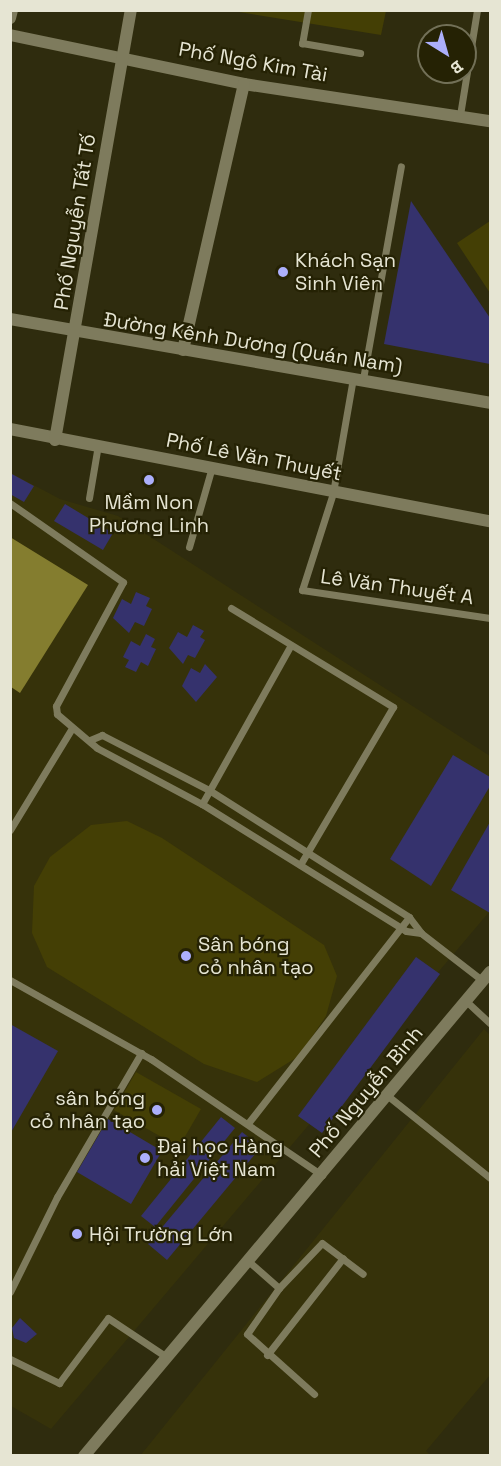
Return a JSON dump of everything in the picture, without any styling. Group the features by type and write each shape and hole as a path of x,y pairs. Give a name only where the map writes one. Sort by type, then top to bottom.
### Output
{"street":[{"path":"10,18 12,10"},
{"name":"Phố Nguyễn Tất Tố","path":"55,440 77,334 130,10"},
{"name":"Phố Ngô Kim Tài","path":"10,35 244,84 490,121"},
{"path":"183,350 244,84"},
{"name":"Đường Kênh Dương (Quán Nam)","path":"10,319 77,334 358,378 490,403"},
{"name":"Phố Lê Văn Thuyết","path":"10,429 55,440 98,445 333,493 490,521"},
{"name":"Phố Nguyễn Bình","path":"84,1455 246,1259 322,1175 487,976"}],"lane":[{"path":"308,10 302,43 360,53"},
{"path":"460,115 477,10"},
{"name":"Lê Văn Thuyết A","path":"401,166 333,493 302,590 490,618"},
{"path":"90,498 98,445"},
{"path":"189,547 212,467"},
{"path":"10,503 123,582 56,706 72,728 202,804 402,928 421,933 487,976"},
{"path":"231,608 393,707 300,865"},
{"path":"202,804 291,645"},
{"path":"10,830 72,728"},
{"path":"90,740 102,735 209,790 409,917 421,933"},
{"path":"249,1122 409,917"},
{"path":"10,980 141,1053 249,1122 322,1175"},
{"path":"466,1001 490,1023"},
{"path":"10,1292 57,1197 141,1053"},
{"path":"388,1096 490,1178"},
{"path":"314,1394 267,1355 247,1334 279,1288 315,1246 322,1243 363,1274"},
{"path":"267,1355 343,1258"},
{"path":"246,1259 279,1288"},
{"path":"10,1359 59,1383 108,1318 165,1356"}],"shaded area":[{"path":"233,11 386,11 381,35"},
{"path":"490,221 490,293 457,243"},
{"name":"Đại học Hàng hải Việt Nam","path":"11,473 60,499 118,516 490,756 490,911 51,1429 11,1406"},
{"path":"10,537 88,585 20,693 11,687"},
{"name":"Sân bóng cỏ nhân tạo","path":"127,821 162,838 324,945 337,976 326,1016 299,1056 257,1082 204,1064 47,967 32,933 34,886 50,857 91,825"},
{"path":"484,1029 490,1035 490,1375 426,1451 430,1455 140,1456"},
{"name":"sân bóng cỏ nhân tạo","path":"136,1072 201,1109 179,1147 114,1110"}],"building":[{"path":"411,201 490,318 490,364 384,344"},
{"path":"10,473 34,486 24,502 10,494"},
{"path":"65,504 113,533 103,550 54,521"},
{"path":"136,592 150,598 146,606 152,609 144,626 135,622 129,633 113,618 122,599 131,604"},
{"path":"193,625 204,631 200,637 205,640 195,658 188,655 183,664 169,648 178,632 187,637"},
{"path":"146,634 155,639 151,647 156,649 148,666 141,662 136,672 125,667 129,660 123,657 131,641 140,646"},
{"path":"205,664 217,677 196,702 182,686 191,668 200,673"},
{"path":"453,755 490,777 490,786 431,886 390,859"},
{"path":"490,822 490,913 451,890"},
{"path":"416,957 440,974 322,1133 298,1116"},
{"path":"10,1024 58,1051 10,1134"},
{"path":"221,1117 235,1128 155,1227 141,1216"},
{"path":"108,1119 162,1151 131,1204 77,1172"},
{"path":"242,1132 261,1147 167,1260 148,1244"},
{"path":"20,1318 37,1334 26,1343 14,1338 12,1328"}],"place":[{"name":"Khách Sạn Sinh Viên","path":"283,272"},
{"name":"Mầm Non Phương Linh","path":"149,480"},
{"name":"Sân bóng cỏ nhân tạo","path":"186,956"},
{"name":"sân bóng cỏ nhân tạo","path":"157,1110"},
{"name":"Đại học Hàng hải Việt Nam","path":"145,1158"},
{"name":"Hội Trường Lớn","path":"77,1234"}]}
